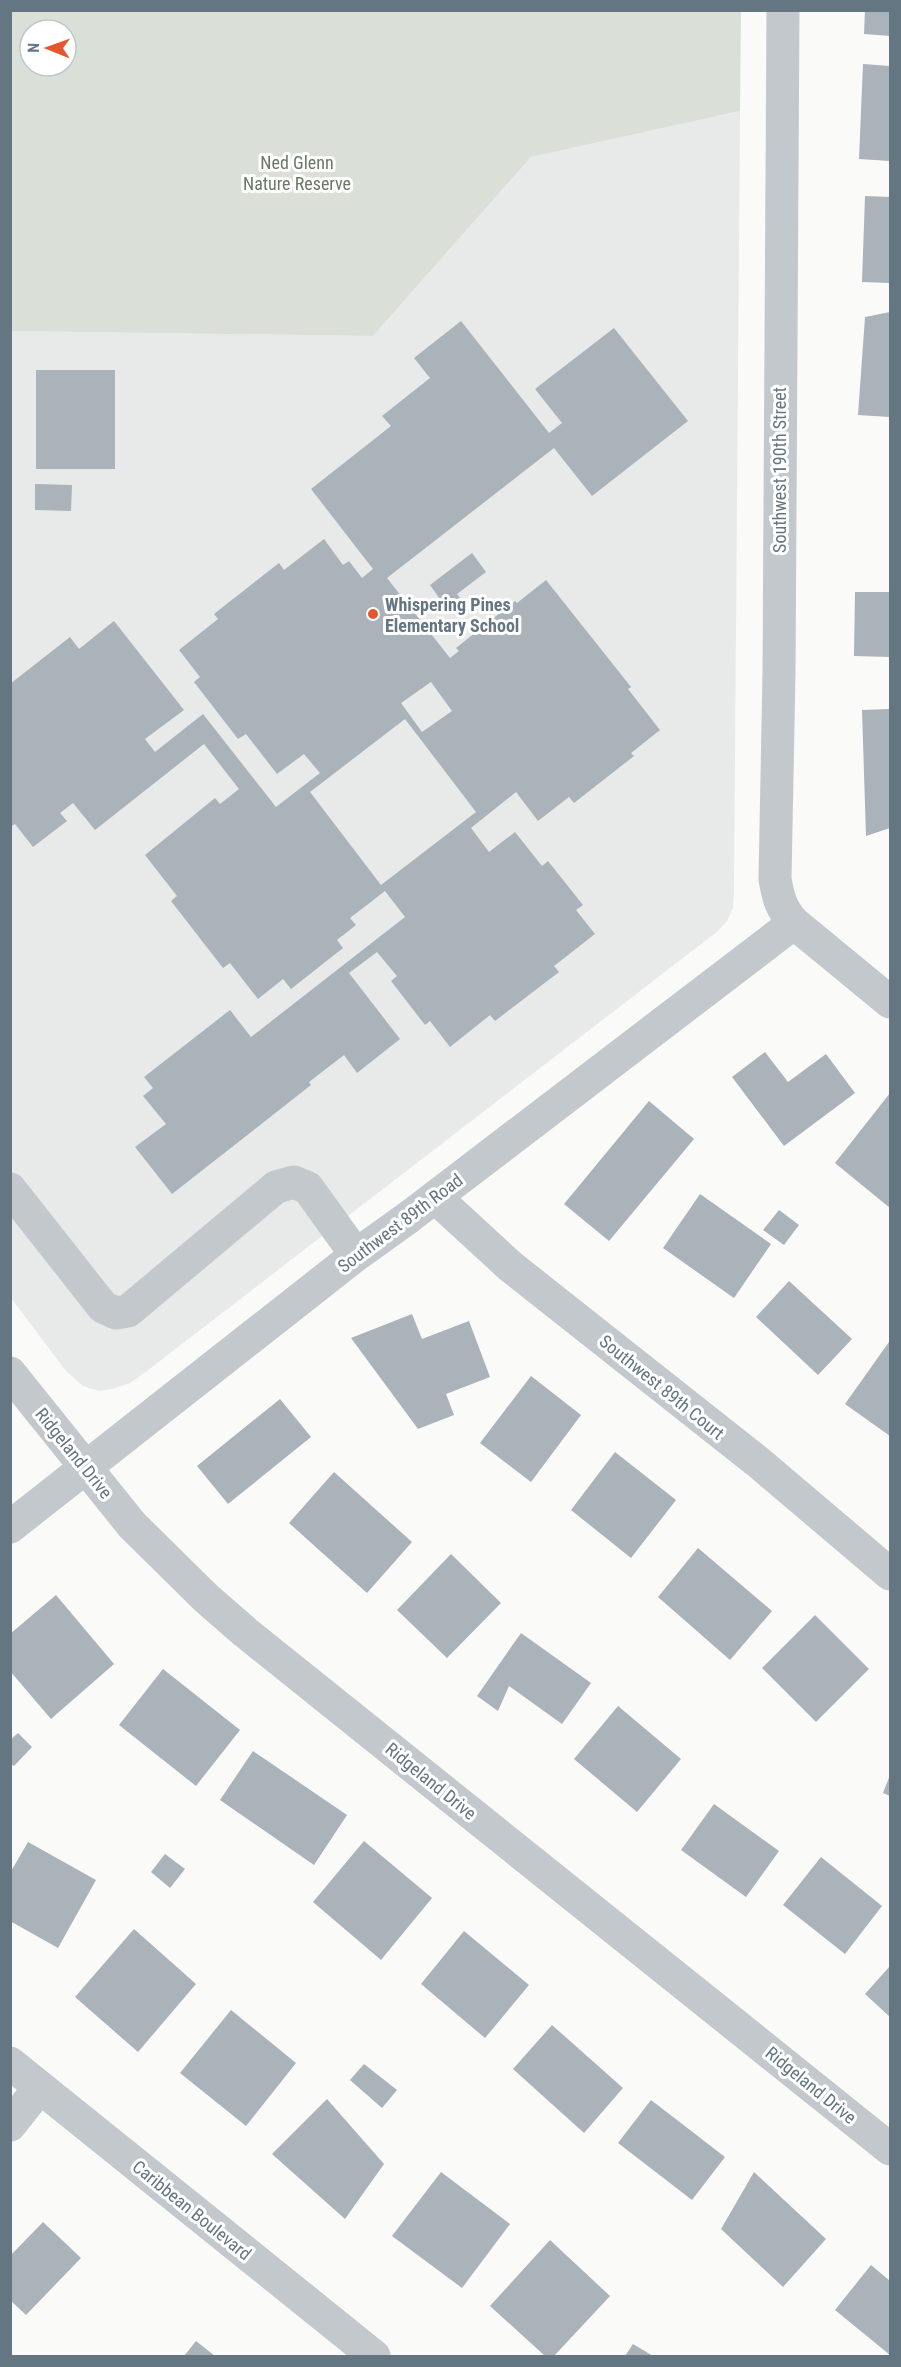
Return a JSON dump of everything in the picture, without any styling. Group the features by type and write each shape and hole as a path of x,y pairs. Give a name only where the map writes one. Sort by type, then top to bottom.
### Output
{"street":[{"name":"Southwest 190th Street","path":"783,10 779,673 775,879 778,898 784,912 794,923 891,1002"},
{"name":"Southwest 89th Road","path":"10,1527 356,1255 794,923"},
{"path":"10,1189 103,1307 116,1313 128,1311 276,1187 294,1182 308,1188 356,1255"},
{"name":"Southwest 89th Court","path":"435,1197 510,1266 758,1462 891,1574"},
{"name":"Ridgeland Drive","path":"10,1373 132,1525 245,1632 891,2149"},
{"name":"Caribbean Boulevard","path":"10,2063 374,2356"},
{"path":"10,2124 40,2087"}],"shaded area":[{"name":"Whispering Pines Elementary School","path":"740,111 734,891 733,907 727,921 718,931 143,1374 130,1383 112,1389 99,1391 83,1386 66,1371 11,1298 11,331 373,336 531,157"}],"green space":[{"name":"Ned Glenn Nature Reserve","path":"11,10 741,11 740,111 531,157 373,336 11,331"}],"building":[{"path":"865,10 890,10 890,36 864,34"},
{"path":"863,64 890,66 890,161 859,159"},
{"path":"865,196 890,197 890,283 862,282"},
{"path":"890,312 890,417 858,415 865,317"},
{"path":"461,321 549,433 562,423 535,389 614,328 688,421 592,496 554,448 387,578 450,658 459,651 456,648 515,601 517,603 546,580 631,687 628,689 660,730 631,753 634,756 574,803 569,797 538,821 516,792 471,828 489,852 515,832 542,866 548,861 583,905 576,910 595,934 554,966 559,972 495,1021 490,1015 450,1047 430,1021 425,1025 391,981 397,976 377,952 349,973 400,1039 357,1073 344,1055 309,1082 311,1085 172,1194 135,1147 166,1124 143,1096 153,1088 144,1077 230,1010 251,1037 405,917 385,891 350,918 356,925 337,940 343,948 291,989 283,979 258,999 230,963 223,968 171,901 177,896 145,855 215,798 220,804 239,789 204,744 95,830 73,803 60,813 67,821 33,847 15,824 10,827 10,684 70,637 79,649 114,621 184,710 145,739 155,752 203,714 276,807 320,773 304,754 277,774 246,734 238,739 194,682 200,677 179,650 218,619 214,614 279,563 284,570 324,539 343,565 349,561 362,578 373,569 311,489 391,426 382,416 430,378 414,358","holes":["431,682 452,711 422,732 401,703","405,719 476,812 381,885 310,792"]},
{"path":"36,370 115,370 115,469 36,469"},
{"path":"35,484 72,485 71,511 35,510"},
{"path":"472,553 486,572 457,594 463,602 449,612 430,585"},
{"path":"855,592 890,592 890,657 854,656"},
{"path":"890,709 890,828 866,836 862,710"},
{"path":"765,1052 788,1082 826,1054 855,1093 784,1146 732,1077"},
{"path":"890,1093 890,1208 835,1163"},
{"path":"649,1101 694,1139 609,1241 564,1204"},
{"path":"700,1194 771,1244 734,1298 663,1248"},
{"path":"779,1210 799,1225 784,1245 763,1230"},
{"path":"789,1281 852,1339 818,1375 756,1317"},
{"path":"412,1314 422,1339 469,1321 490,1377 446,1394 454,1415 418,1429 351,1338"},
{"path":"889,1342 890,1344 890,1436 845,1404"},
{"path":"531,1376 581,1415 531,1482 480,1443"},
{"path":"280,1399 311,1437 228,1504 197,1466"},
{"path":"615,1452 676,1500 631,1558 571,1510"},
{"path":"334,1472 412,1542 367,1593 289,1523"},
{"path":"698,1548 772,1611 730,1660 658,1597"},
{"path":"451,1554 501,1603 447,1658 397,1610"},
{"path":"56,1595 114,1664 51,1719 10,1671 10,1634"},
{"path":"815,1615 869,1669 816,1722 762,1668"},
{"path":"521,1633 591,1683 562,1724 509,1686 498,1711 477,1696"},
{"path":"163,1669 240,1730 196,1786 119,1725"},
{"path":"618,1706 681,1759 637,1812 574,1759"},
{"path":"18,1733 32,1747 14,1766 10,1763 10,1740"},
{"path":"253,1751 347,1815 314,1865 220,1800"},
{"path":"890,1775 890,1796 883,1793"},
{"path":"714,1804 779,1851 746,1897 681,1850"},
{"path":"364,1841 432,1898 381,1960 313,1902"},
{"path":"28,1842 96,1880 58,1948 10,1921 10,1873"},
{"path":"165,1854 185,1869 170,1888 151,1872"},
{"path":"821,1857 882,1906 845,1954 783,1905"},
{"path":"134,1929 196,1984 138,2052 75,1997"},
{"path":"464,1931 529,1985 485,2038 421,1984"},
{"path":"890,1966 890,2017 865,1994"},
{"path":"231,2010 296,2063 246,2126 180,2073"},
{"path":"552,2025 623,2088 584,2133 513,2069"},
{"path":"364,2064 397,2090 382,2108 350,2080"},
{"path":"327,2099 384,2164 345,2219 272,2154"},
{"path":"651,2100 725,2157 692,2200 618,2143"},
{"path":"441,2172 510,2224 462,2288 392,2236"},
{"path":"754,2172 826,2239 783,2287 721,2229"},
{"path":"43,2222 81,2258 26,2315 10,2300 10,2256"},
{"path":"550,2240 610,2296 554,2356 545,2356 490,2306"},
{"path":"871,2265 890,2281 890,2355 835,2310"},
{"path":"196,2341 215,2356 184,2356"},
{"path":"633,2344 653,2356 625,2356"}],"place":[{"name":"Whispering Pines Elementary School","path":"373,614"}]}
